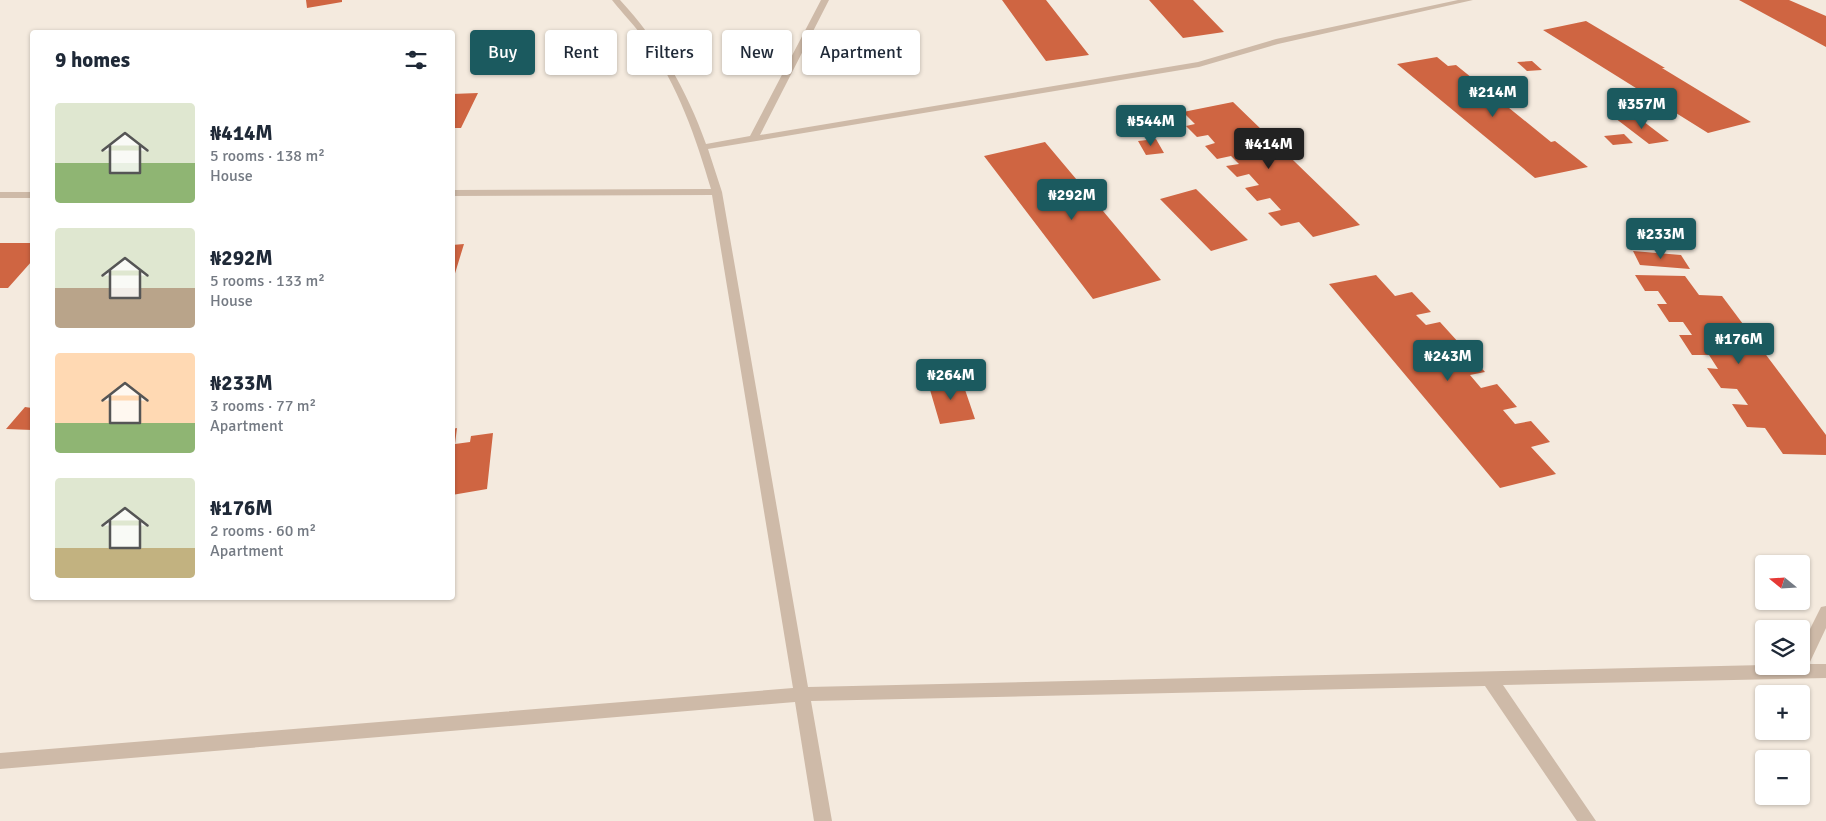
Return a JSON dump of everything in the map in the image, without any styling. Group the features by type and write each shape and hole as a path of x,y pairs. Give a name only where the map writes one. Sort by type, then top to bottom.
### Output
{"street":[{"path":"616,0 641,28 666,64 704,147 718,192 823,821"},
{"path":"754,138 825,0"},
{"path":"704,147 1199,64 1276,42 1469,0"},
{"path":"455,193 718,192"},
{"path":"0,195 30,195"},
{"path":"1810,646 1826,612"},
{"path":"0,760 803,694 1490,680 1755,669"},
{"path":"1810,669 1826,671"},
{"path":"1490,680 1587,821"}],"building":[{"path":"306,0 342,0 342,2 307,8"},
{"path":"1002,0 1046,0 1089,55 1046,61"},
{"path":"1149,0 1193,0 1224,32 1183,38"},
{"path":"1739,0 1789,0 1826,16 1826,47"},
{"path":"1586,21 1751,122 1708,133 1543,30"},
{"path":"1437,57 1448,66 1456,65 1551,142 1555,141 1588,167 1535,178 1397,64"},
{"path":"1532,61 1542,70 1527,71 1517,62"},
{"path":"478,93 461,128 455,128 455,94"},
{"path":"1233,102 1360,225 1313,237 1299,222 1281,226 1268,213 1281,210 1270,198 1257,201 1245,188 1259,185 1249,174 1237,177 1226,166 1239,164 1231,156 1217,159 1205,146 1215,143 1208,135 1197,137 1186,126 1195,124 1183,112"},
{"path":"1635,115 1669,141 1649,144 1615,118"},
{"path":"1624,134 1633,143 1613,145 1604,136"},
{"path":"1156,139 1164,153 1146,155 1138,141"},
{"path":"1045,142 1161,280 1093,299 984,156"},
{"path":"1196,189 1248,240 1211,251 1160,199"},
{"path":"0,243 30,243 30,263 8,288 0,288"},
{"path":"464,244 455,273 455,245"},
{"path":"1633,251 1681,255 1690,269 1640,265"},
{"path":"1376,275 1395,296 1412,292 1431,312 1416,315 1426,325 1440,322 1459,343 1444,347 1454,357 1469,354 1485,372 1470,375 1481,388 1497,384 1517,407 1503,410 1515,424 1531,421 1550,442 1531,447 1556,474 1500,488 1329,284"},
{"path":"1635,275 1685,276 1699,295 1722,296 1826,435 1826,455 1783,454 1765,428 1747,427 1732,404 1748,405 1737,389 1721,388 1707,368 1718,369 1709,355 1692,355 1679,335 1692,335 1683,322 1669,322 1657,304 1667,304 1658,291 1645,291"},
{"path":"961,378 975,419 940,424 928,383"},
{"path":"25,407 30,408 30,430 6,429"},
{"path":"493,433 487,489 455,494 455,444 470,442 471,436"}]}
